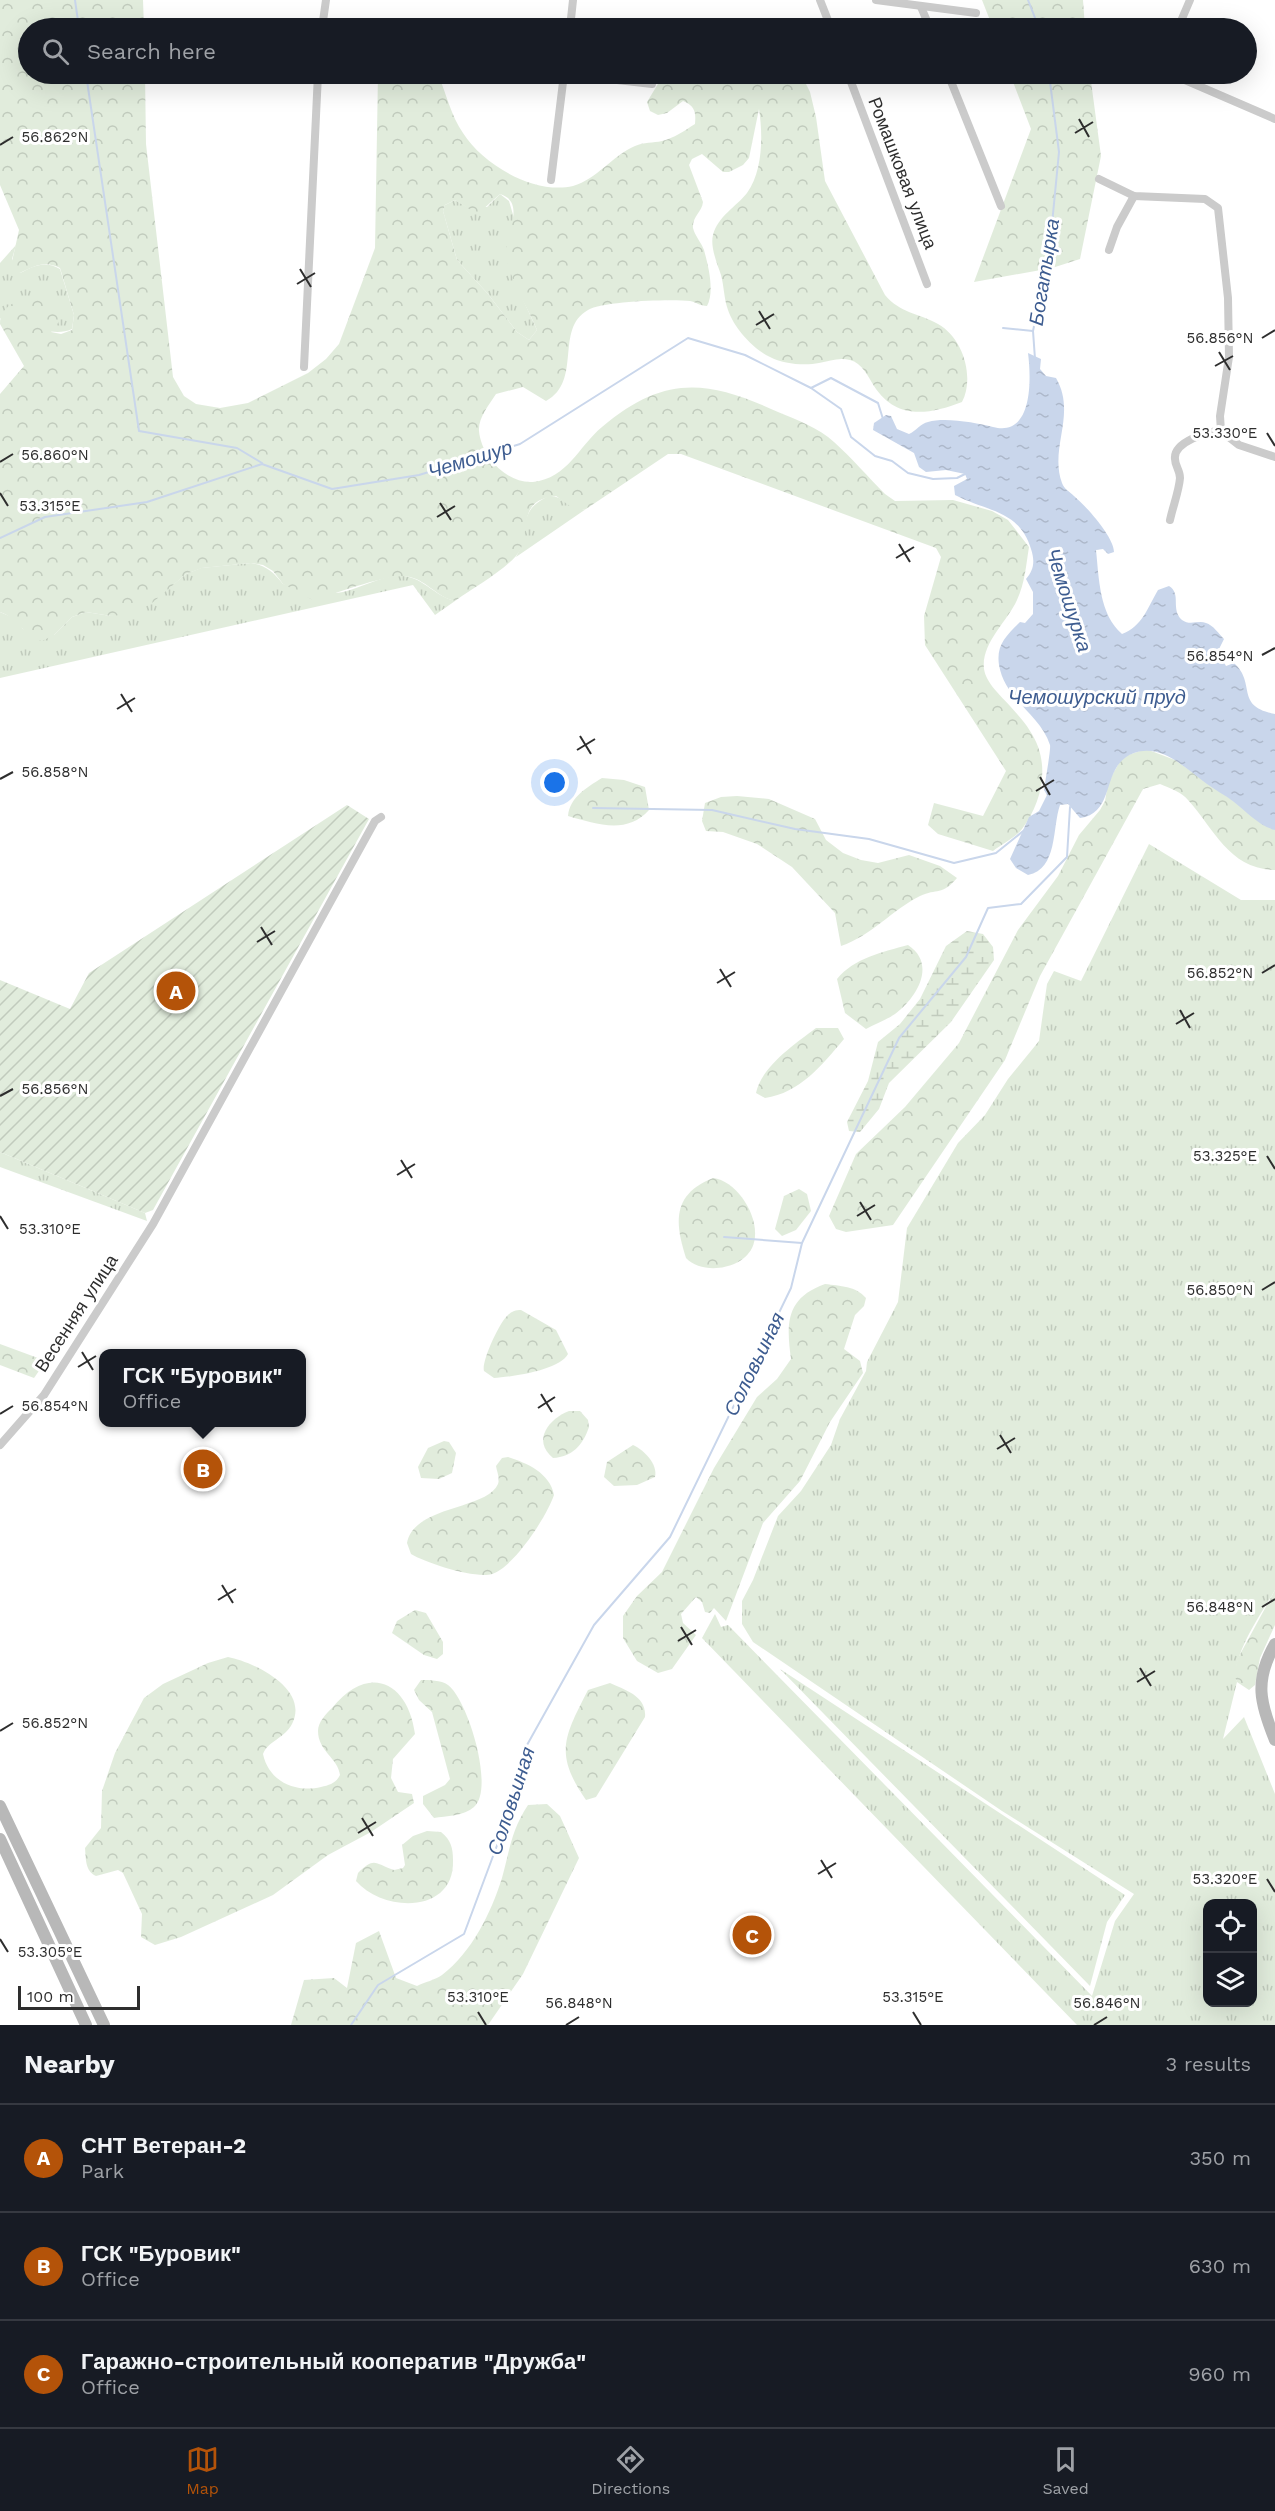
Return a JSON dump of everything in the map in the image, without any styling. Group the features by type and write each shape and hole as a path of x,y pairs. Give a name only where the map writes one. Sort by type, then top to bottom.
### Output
{"main road":[{"path":"1275,1644 1263,1672 1261,1700 1275,1740"},
{"path":"0,1806 104,2025"},
{"path":"0,1839 86,2025"}],"street":[{"path":"323,18 326,0"},
{"path":"571,18 573,0"},
{"path":"820,0 827,18"},
{"path":"876,0 976,14"},
{"path":"1182,18 1190,0"},
{"path":"921,6 926,18"},
{"path":"304,367 318,84"},
{"path":"551,180 564,84"},
{"name":"Ромашковая улица","path":"852,84 927,284"},
{"path":"952,84 1001,206"},
{"path":"1195,84 1275,118"},
{"path":"1099,179 1134,196 1204,199 1218,208 1228,298 1229,357 1220,416 1221,431"},
{"path":"1109,250 1117,227 1134,196"},
{"path":"1170,520 1180,480 1175,460 1176,454 1192,439 1208,431 1221,431 1239,445 1275,457"},
{"name":"Весенняя улица","path":"0,1445 44,1395 153,1224 375,821 381,817"}],"green space":[{"path":"0,0 143,0 144,18 18,18 18,84 145,84 146,144 173,377 184,396 196,404 220,408 248,403 308,373 326,359 339,344 375,248 378,84 442,84 459,126 483,156 511,175 527,182 558,188 582,183 627,150 642,144 666,140 695,124 694,110 683,101 667,113 658,115 650,111 647,102 658,84 806,84 816,117 825,181 885,295 897,306 931,320 947,330 960,348 967,370 966,392 962,402 925,412 903,409 892,405 883,397 864,370 854,362 846,359 807,364 781,361 757,349 739,331 727,306 712,240 719,222 747,193 756,174 761,141 759,109 749,158 743,165 729,172 723,172 702,154 692,159 689,165 703,202 693,228 704,250 709,270 711,286 707,306 690,301 668,300 622,303 588,310 578,319 572,329 567,368 557,392 546,401 523,387 496,394 480,421 481,440 490,459 497,467 514,478 533,482 555,475 602,427 646,398 667,391 687,388 708,389 730,393 753,401 822,433 841,448 885,494 895,501 953,500 992,511 1008,520 1029,547 1026,567 1017,600 986,650 984,669 998,694 1028,728 1041,755 1042,781 1029,818 1019,832 993,851 938,834 928,825 934,803 983,816 1006,771 925,645 924,616 941,557 936,548 681,454 668,454 586,509 574,509 556,496 534,504 529,511 524,539 516,556 495,574 455,601 416,579 401,576 376,580 313,600 283,584 273,571 263,565 251,563 202,568 186,574 152,603 129,614 111,616 86,612 72,617 54,635 42,641 36,639 12,618 0,612 0,394 24,366 0,324 7,307 36,296 58,312 58,323 51,332 61,334 72,330 74,315 60,268 44,264 20,273 13,271 11,266 19,230 0,185","holes":["500,194 508,198 514,212 506,253 514,283 537,330 529,340 517,332 488,294 457,260 443,211 445,205 455,200 474,212 480,212"]},
{"path":"982,0 1083,0 1084,18 989,18"},
{"path":"1014,84 1091,84 1101,156 1080,259 1052,268 974,282 1031,129"},
{"path":"500,194 509,201 514,218 512,229 514,280 537,330 529,340 517,332 488,294 457,260 443,211 445,205 455,200 467,207 487,207"},
{"path":"16,245 12,259 20,273 44,264 60,269 74,315 72,329 64,332 47,331 6,312 0,319 0,263"},
{"path":"549,496 559,498 576,508 586,509 516,557 528,515 538,502"},
{"path":"251,563 269,570 283,584 313,591 343,592 383,578 405,576 455,601 435,615 413,585 0,678 0,612 16,619 23,629 54,635 72,617 86,612 111,616 169,588 186,574 201,568"},
{"path":"1146,749 1175,760 1275,830 1275,870 1259,868 1234,855 1179,792 1160,784 1143,789 1040,976 1005,1060 893,1225 846,1232 836,1229 829,1216 856,1154 905,1107 959,1043 1018,930 1058,876 1079,835 1100,810 1105,801 1108,783 1120,761 1128,755"},
{"path":"602,778 624,780 645,787 649,810 631,823 621,825 600,824 568,816 575,798"},
{"path":"721,797 769,799 815,819 826,840 843,853 861,860 878,863 909,855 940,866 957,878 943,889 920,896 862,936 841,946 835,913 792,867 757,844 723,832 706,831 702,821 705,803"},
{"path":"347,805 369,819 153,1210 145,1213 0,1152 0,980 70,1009 89,973"},
{"path":"1149,844 1241,900 1275,900 1275,1590 1242,1648 1236,1672 1237,1682 1223,1739 1244,1717 1275,1794 1275,2025 1077,2025 702,1638 715,1614 721,1627 728,1625 1092,1996 1115,1921 1134,1894 1002,1811 753,1642 742,1624 742,1601 753,1580 778,1516 801,1491 831,1445 840,1419 866,1371 867,1362 898,1302 907,1228 958,1143 985,1115 1008,1079 1039,1041 1047,984 1054,971 1081,981"},
{"path":"967,931 983,934 993,947 994,960 951,1022 889,1083 879,1109 860,1132 849,1131 847,1122 868,1081 878,1042 900,1024 920,999 946,946"},
{"path":"908,945 917,953 921,962 921,981 910,999 895,1014 866,1029 845,1013 837,979 860,961"},
{"path":"816,1028 838,1028 844,1039 819,1068 800,1084 778,1095 765,1098 756,1093 759,1083 772,1065 789,1048"},
{"path":"0,1152 145,1213 147,1221 0,1167"},
{"path":"713,1178 723,1181 740,1195 747,1205 755,1227 755,1238 747,1255 721,1268 702,1267 686,1258 679,1221 680,1210 690,1192"},
{"path":"799,1189 807,1194 811,1211 796,1230 782,1236 775,1229 784,1196"},
{"path":"825,1284 853,1289 866,1298 864,1306 855,1315 844,1349 860,1361 863,1373 830,1422 800,1481 763,1523 726,1621 714,1608 710,1613 705,1612 702,1602 696,1597 681,1614 683,1623 696,1635 672,1669 658,1673 637,1661 623,1638 623,1616 637,1596 662,1572 714,1468 757,1397 777,1379 791,1359 789,1323 796,1304 812,1290"},
{"path":"521,1310 556,1330 568,1354 563,1360 546,1368 494,1378 484,1371 488,1351 505,1319 513,1312"},
{"path":"0,1344 46,1361 34,1378 0,1365"},
{"path":"569,1411 580,1411 588,1420 589,1427 584,1439 576,1449 566,1455 553,1458 547,1451 543,1437 555,1419"},
{"path":"444,1441 449,1442 456,1453 452,1473 439,1479 421,1478 418,1467 428,1448"},
{"path":"633,1445 642,1450 652,1462 655,1477 637,1485 614,1486 604,1477 607,1462"},
{"path":"508,1457 537,1470 548,1481 554,1495 529,1540 510,1562 492,1574 484,1575 439,1566 411,1554 407,1543 412,1531 423,1521 436,1514 480,1499 491,1492 499,1482 496,1466 502,1458"},
{"path":"1275,1590 1275,1625 1260,1658 1255,1685 1249,1690 1237,1682 1234,1674 1238,1658"},
{"path":"415,1610 426,1613 443,1642 443,1654 437,1659 424,1655 392,1633 397,1621"},
{"path":"228,1657 264,1671 287,1689 293,1699 295,1711 292,1724 263,1754 271,1772 293,1787 324,1786 335,1782 340,1775 336,1764 321,1744 318,1731 323,1718 346,1694 359,1686 372,1682 384,1684 395,1691 404,1701 411,1716 415,1734 393,1759 391,1778 398,1792 412,1794 414,1803 371,1832 328,1855 273,1895 181,1937 155,1945 141,1937 142,1914 123,1873 118,1870 96,1876 92,1874 87,1864 85,1848 101,1828 102,1791 115,1753 144,1698 163,1684 208,1663"},
{"path":"780,1669 1125,1895 1107,1922 1090,1986"},
{"path":"421,1680 448,1685 456,1694 471,1725 482,1782 480,1797 474,1807 460,1814 434,1818 423,1804 423,1796 445,1785 450,1779 432,1712 419,1700 414,1690"},
{"path":"610,1683 639,1699 645,1710 645,1717 596,1797 586,1800 569,1770 566,1757 568,1733 588,1690"},
{"path":"547,1804 560,1816 579,1858 523,1974 488,2025 291,2025 304,1980 334,1978 347,1988 356,1943 379,1931 396,1978 417,1986 442,1975 453,1966 479,1931 492,1905 514,1832 522,1814 528,1805"},
{"path":"427,1831 441,1832 452,1848 451,1878 443,1891 431,1899 416,1903 400,1903 368,1892 356,1881 358,1873 372,1863 394,1870 403,1868 405,1865 402,1845 413,1836"}],"water":[{"name":"Чемошурский пруд","path":"1028,353 1041,359 1040,369 1046,376 1056,378 1062,391 1064,418 1059,470 1063,485 1098,522 1113,546 1114,552 1108,554 1103,549 1096,550 1099,584 1104,606 1114,626 1122,634 1135,627 1144,616 1158,590 1169,586 1175,593 1177,611 1182,620 1188,623 1206,623 1216,630 1224,639 1218,651 1226,666 1234,663 1241,671 1250,700 1255,706 1275,714 1275,830 1258,822 1231,799 1173,759 1164,754 1144,751 1123,759 1116,768 1099,807 1092,814 1080,818 1068,804 1060,805 1049,856 1045,865 1038,871 1028,875 1016,868 1010,859 1029,817 1039,811 1047,795 1044,790 1050,745 1039,724 1008,688 998,658 1006,636 1020,622 1025,623 1033,614 1033,592 1026,579 1033,565 1031,549 1019,526 1010,519 955,495 954,486 967,479 965,474 946,470 926,472 919,467 914,453 873,430 874,423 886,415 891,416 897,429 909,434 923,424 943,420 1006,428 1016,423 1027,403 1030,376"}],"waterway":[{"path":"75,0 78,18"},
{"name":"Богатырка","path":"1028,0 1035,18"},
{"path":"87,84 139,431 237,448 262,463"},
{"name":"Богатырка","path":"1035,359 1033,331 1049,255 1059,152 1050,84"},
{"path":"1003,328 1033,331"},
{"name":"Чемошур","path":"0,538 45,517 147,502 262,464 332,489 419,475 520,444 688,338 745,355 811,388 831,378 878,403 883,419"},
{"path":"811,388 841,409 851,437 875,456 892,461 908,473 933,479 957,478 967,473"},
{"name":"Соловьиная","path":"351,2025 378,1985 464,1934 502,1832 527,1745 594,1625 670,1537 791,1288 802,1243 899,1038 966,957 988,908 1021,904 1067,857 1070,807"},
{"path":"593,808 712,810 795,829 869,839 954,863 996,853 1027,828"},
{"path":"724,1237 802,1243"}],"place":[{"name":"СНТ Ветеран-2","path":"176,991"},
{"name":"ГСК \"Буровик\"","path":"203,1469"},
{"name":"Гаражно-строительный кооператив \"Дружба\"","path":"752,1935"}],"water label":[{"name":"Чемошурка","path":"1069,600"}]}
